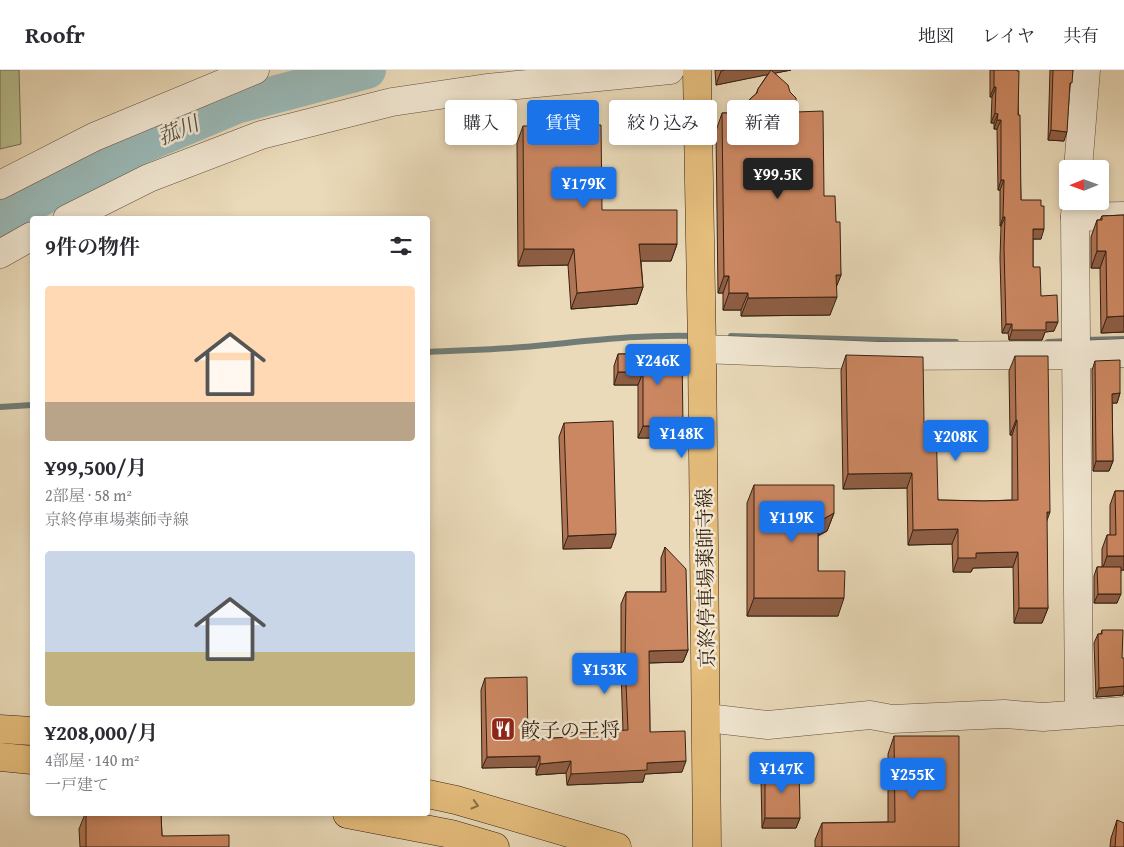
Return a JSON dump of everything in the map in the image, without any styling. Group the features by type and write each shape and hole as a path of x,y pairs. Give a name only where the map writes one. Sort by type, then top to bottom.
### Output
{"main road":[{"name":"京終停車場薬師寺線","path":"697,70 707,718 707,847"},
{"path":"0,729 30,731"},
{"path":"0,756 30,760"},
{"path":"430,794 456,800 617,847"},
{"path":"357,816 451,834 495,847"}],"street":[{"path":"0,185 94,137 255,70"},
{"path":"73,216 149,178 261,135 392,102 487,88 670,70"},
{"path":"1079,160 1086,70"},
{"path":"1075,210 1079,713"},
{"path":"1082,210 1124,216"},
{"path":"0,254 30,237"},
{"path":"702,349 879,356 1124,353"},
{"path":"707,718 768,725 870,715 892,719 1004,714 1043,716 1124,711"}],"green space":[{"path":"0,70 19,70 21,144 0,149"}],"building":[{"path":"771,70 788,85 790,92 796,100 750,100 757,93"},
{"path":"994,70 1019,71 1018,115 1020,115 1021,200 1041,200 1041,206 1044,206 1044,229 1033,229 1033,267 1040,267 1041,296 1057,295 1058,322 1046,322 1046,330 1012,330 1012,324 1006,324 1005,217 1003,217 1004,180 1001,180 1001,120 997,120 998,114 995,113 996,87 994,87"},
{"path":"1053,70 1073,70 1072,83 1070,83 1067,132 1051,130"},
{"path":"823,111 824,196 835,196 836,222 840,222 841,275 836,275 837,297 748,298 748,293 729,293 729,276 724,276 722,113 727,113 727,145 799,145 799,112"},
{"path":"599,125 601,125 602,210 677,210 677,244 639,244 643,287 577,293 574,249 524,249 523,126 527,126 527,145 599,145"},
{"path":"1124,215 1124,316 1107,317 1106,251 1097,251 1097,220 1102,220 1102,216"},
{"path":"618,354 682,354 683,426 643,426 643,372 618,372"},
{"path":"846,355 923,357 924,423 936,423 938,500 984,501 1018,500 1015,356 1048,356 1050,512 1047,512 1048,608 1019,608 1018,552 976,553 976,558 958,558 958,529 913,530 912,473 848,474"},
{"path":"1120,360 1120,393 1112,394 1113,461 1096,461 1095,361"},
{"path":"613,421 616,534 568,536 564,423"},
{"path":"754,485 834,485 834,513 818,522 818,571 845,571 844,598 754,598"},
{"path":"1115,491 1124,491 1124,556 1107,556 1107,535 1116,535"},
{"path":"665,547 686,569 688,650 649,651 650,732 685,731 686,761 647,763 647,770 571,774 571,761 540,764 540,756 487,757 485,678 527,677 528,740 569,737 569,733 628,730 625,660 626,592 666,592"},
{"path":"1097,567 1121,567 1121,594 1098,594"},
{"path":"1102,630 1123,630 1124,686 1099,688 1098,634 1102,634"},
{"path":"894,736 959,736 959,847 822,847 822,823 895,822"},
{"path":"765,769 799,769 800,818 765,818"},
{"path":"86,816 161,816 162,836 229,835 229,847 86,847"},
{"path":"1117,820 1124,823 1124,847 1115,847"}],"waterway":[{"name":"菰川","path":"0,219 141,145 236,105 367,70"},
{"path":"430,352 511,348 631,337 696,336"},
{"path":"731,336 956,342"},
{"path":"1083,340 1124,339"},
{"path":"1048,342 1070,341"},
{"path":"0,407 30,405"}],"place":[{"name":"餃子の王将","path":"503,729"}]}
